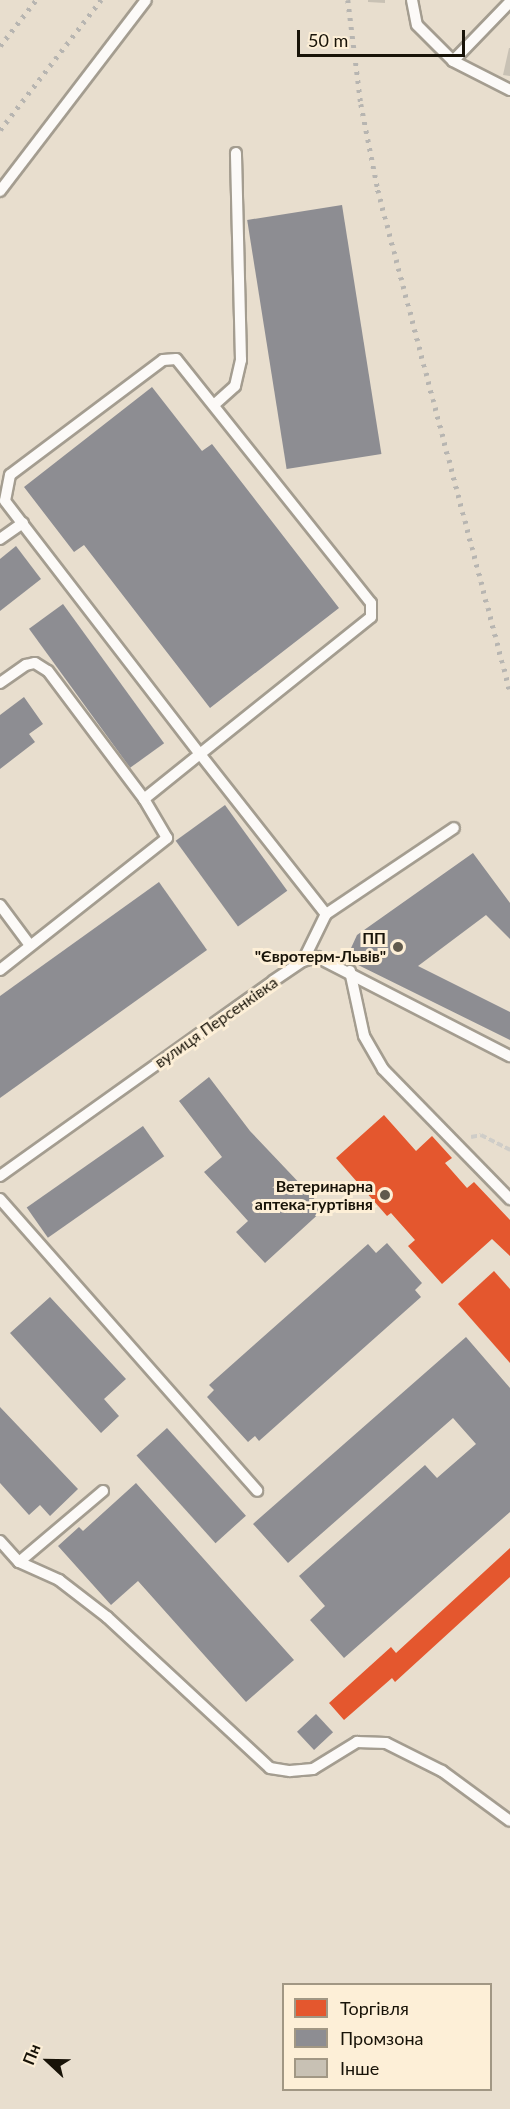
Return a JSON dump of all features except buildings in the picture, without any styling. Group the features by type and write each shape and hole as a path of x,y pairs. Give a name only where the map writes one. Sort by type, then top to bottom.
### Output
{"lane":[{"path":"0,191 146,0"},
{"path":"412,0 417,25 453,61 510,90"},
{"path":"453,61 510,2"},
{"path":"215,404 236,386 241,360 236,153"},
{"path":"144,799 200,754 371,617 374,609 183,363 176,359 163,360 10,475 5,501 200,754 326,914"},
{"path":"0,539 23,523"},
{"path":"0,683 26,664 35,663 48,671 144,799 167,838 29,944 0,970"},
{"path":"303,961 326,914 454,828"},
{"path":"0,905 29,944"},
{"path":"303,961 317,957 350,971 510,1056"},
{"name":"вулиця Персенківка","path":"0,1176 303,961"},
{"path":"350,971 371,1048 383,1069 510,1199"},
{"path":"0,1199 257,1491"},
{"path":"19,1562 103,1491"},
{"path":"0,1541 19,1562 59,1580 107,1617 270,1768 290,1772 313,1769 357,1742 386,1743 442,1771 510,1821"}],"path":[{"path":"453,1140 481,1135 510,1150"}],"railway":[{"path":"0,46 36,0"},
{"path":"0,130 101,0"},
{"path":"348,0 361,104 378,190 510,691"}],"place":[{"name":"ПП \"Євротерм-Львів\"","path":"398,947"},
{"name":"Ветеринарна аптека-гуртівня","path":"385,1195"}]}
